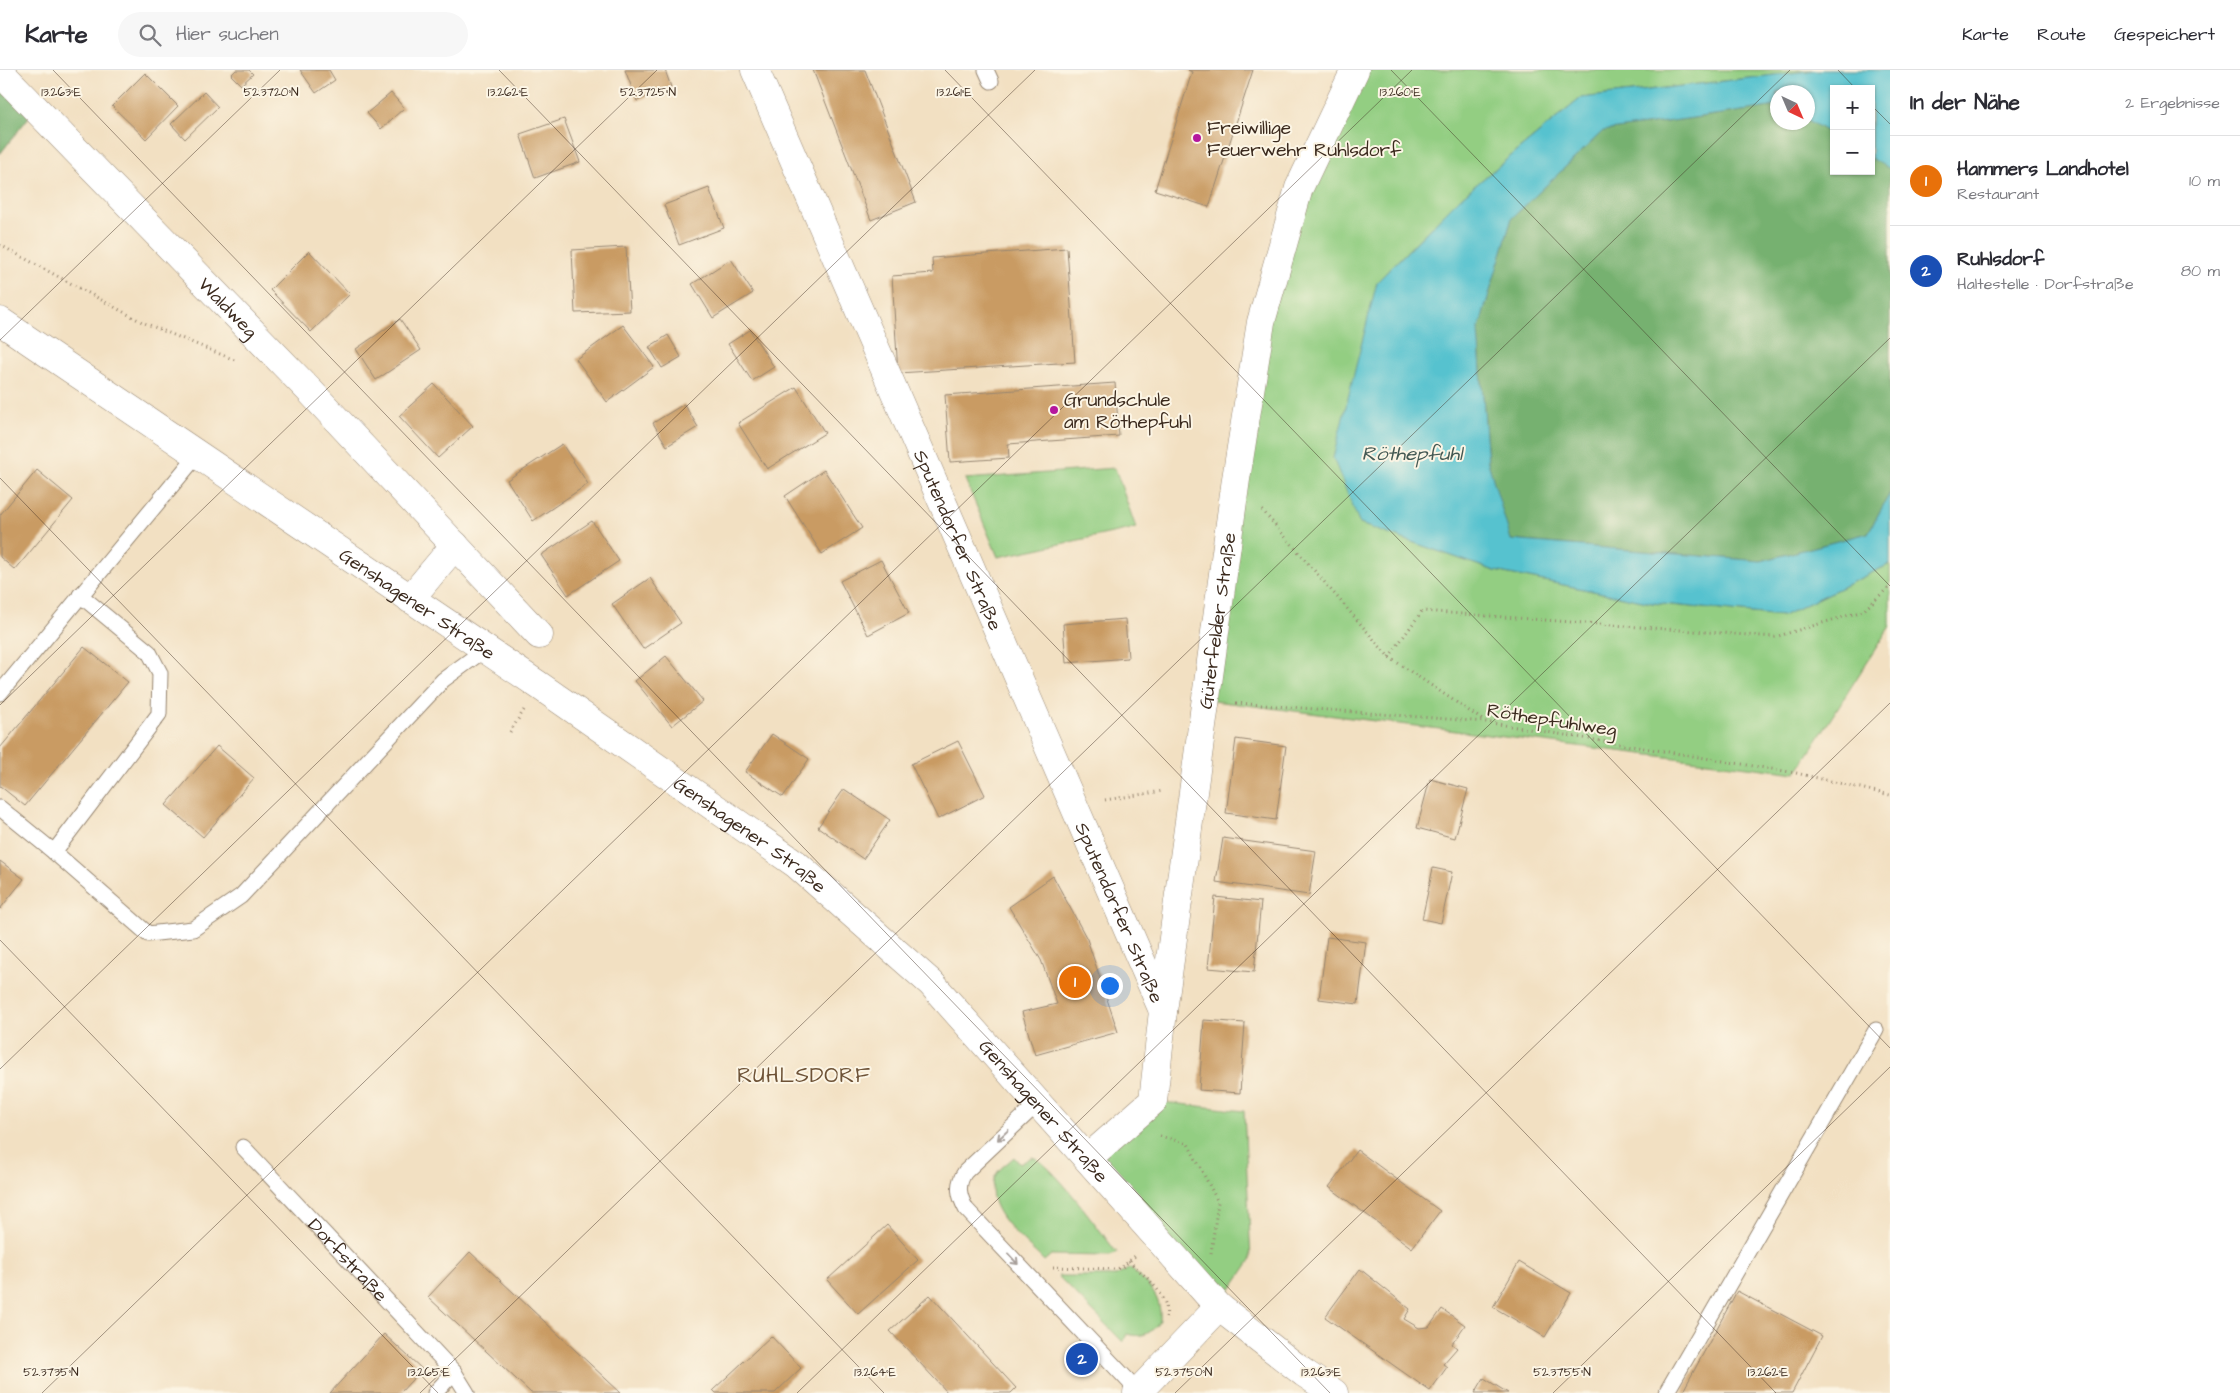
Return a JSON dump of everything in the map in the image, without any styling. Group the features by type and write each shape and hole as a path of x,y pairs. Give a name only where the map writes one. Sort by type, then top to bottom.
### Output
{"street":[{"name":"Sputendorfer Straße","path":"754,70 1163,1011"},
{"name":"Güterfelder Straße","path":"1088,1158 1153,1101 1193,786 1236,479 1261,322 1299,188 1354,70"},
{"name":"Waldweg","path":"0,72 309,390 539,635"},
{"name":"Genshagener Straße","path":"0,321 484,650 540,686 796,864 931,983 1220,1307 1304,1373 1334,1393"},
{"path":"410,599 455,545"},
{"path":"1137,1392 1220,1307"}],"lane":[{"path":"0,693 198,454"},
{"path":"54,852 159,714 160,673 150,652 80,595"},
{"path":"0,808 54,852 148,934 193,929 241,896 443,680 484,650"},
{"path":"1666,1393 1876,1030"},
{"path":"1039,1102 965,1172 961,1177 959,1192 966,1209 1137,1392"},
{"name":"Dorfstraße","path":"243,1147 454,1372 467,1393"},
{"path":"435,1393 454,1372"}],"path":[{"path":"0,245 142,322 244,364"},
{"path":"1236,479 1389,658 1486,722"},
{"path":"1389,658 1422,611 1775,637 1863,611 1890,586"},
{"name":"Röthepfuhlweg","path":"1205,700 1486,722 1796,773 1890,795"},
{"path":"1073,805 1193,786"},
{"path":"1157,1136 1188,1144 1218,1202 1211,1259"},
{"path":"1034,1282 1050,1267 1115,1270 1121,1268 1129,1261 1160,1292 1168,1310 1166,1320"}],"green space":[{"path":"1355,70 1816,70 1581,98 1460,198 1377,282 1360,524 1495,571 1652,603 1782,616 1890,564 1890,626 1796,773 1205,700 1261,322"},
{"path":"0,72 36,108 0,154"},
{"path":"1770,107 1770,130 1815,130 1815,124 1830,134 1830,175 1875,175 1875,160 1890,169 1890,493 1868,533 1761,561 1510,540 1488,462 1478,331 1512,218 1603,131"},
{"path":"1115,468 1136,528 998,557 965,479"},
{"path":"1153,1101 1244,1111 1251,1260 1219,1307 1088,1158"},
{"path":"1014,1157 1020,1164 1032,1157 1040,1161 1051,1171 1076,1199 1117,1253 1110,1256 1051,1255 1044,1261 1006,1222 993,1198 992,1186 997,1173"},
{"path":"1130,1268 1156,1297 1159,1304 1160,1320 1150,1332 1142,1335 1127,1334 1123,1342 1058,1276 1116,1276"}],"water":[{"name":"Röthepfuhl","path":"1816,70 1890,70 1890,169 1875,160 1875,85 1830,85 1830,134 1815,124 1815,85 1770,85 1770,107 1603,131 1512,218 1478,331 1488,462 1511,540 1761,561 1868,533 1890,493 1890,564 1782,616 1652,603 1495,571 1360,524 1333,458 1377,282 1460,198 1581,98"}],"building":[{"path":"236,70 249,70 253,74 241,85 231,75"},
{"path":"300,70 329,70 335,80 316,93"},
{"path":"625,70 665,70 671,87 637,101"},
{"path":"813,70 865,70 916,202 871,220"},
{"path":"1188,70 1253,70 1209,207 1155,190 1192,72"},
{"path":"145,73 178,106 146,139 112,106"},
{"path":"204,92 218,107 185,139 171,124"},
{"path":"391,93 404,108 381,129 367,113"},
{"path":"564,119 580,162 535,178 520,134"},
{"path":"709,188 724,228 679,245 664,205"},
{"path":"626,247 630,311 575,313 572,250"},
{"path":"1067,248 1075,362 898,373 892,276 933,273 932,258"},
{"path":"309,251 350,294 311,332 270,290"},
{"path":"731,259 753,293 713,318 692,284"},
{"path":"400,319 421,350 376,380 356,349"},
{"path":"623,325 654,367 607,402 576,359"},
{"path":"750,330 774,367 752,381 728,344"},
{"path":"668,335 681,357 662,368 649,347"},
{"path":"1115,383 1119,436 1008,444 1009,458 950,462 945,395"},
{"path":"434,384 473,426 438,458 399,416"},
{"path":"796,387 825,433 767,469 738,423"},
{"path":"684,404 698,427 667,446 653,423"},
{"path":"562,444 588,484 533,521 507,480"},
{"path":"37,470 73,500 15,570 0,557 0,515"},
{"path":"824,470 862,528 822,554 785,496"},
{"path":"592,521 619,561 568,595 541,555"},
{"path":"881,560 909,613 868,635 840,581"},
{"path":"650,578 681,623 643,649 612,604"},
{"path":"1125,619 1128,658 1066,663 1063,624"},
{"path":"84,647 128,682 25,806 0,786 0,748"},
{"path":"666,656 703,701 672,726 635,681"},
{"path":"772,734 809,759 783,797 745,772"},
{"path":"1236,739 1286,746 1276,820 1226,813"},
{"path":"958,741 985,795 938,819 911,764"},
{"path":"217,746 254,778 203,837 166,805"},
{"path":"1430,779 1468,789 1455,838 1417,828"},
{"path":"844,789 890,820 863,859 818,827"},
{"path":"1223,838 1316,851 1309,895 1216,882"},
{"path":"0,861 24,879 0,909"},
{"path":"1433,868 1452,872 1441,923 1422,919"},
{"path":"1053,876 1087,939 1118,1032 1035,1055 1022,1012 1057,1004 1041,960 1009,907"},
{"path":"1215,897 1261,902 1254,972 1208,968"},
{"path":"1327,937 1366,942 1358,1004 1319,999"},
{"path":"1204,1020 1245,1023 1240,1093 1199,1090"},
{"path":"1357,1150 1440,1211 1412,1248 1329,1187"},
{"path":"887,1225 918,1260 858,1314 827,1280"},
{"path":"470,1252 621,1393 531,1393 428,1297"},
{"path":"1519,1262 1571,1293 1545,1337 1493,1307"},
{"path":"1360,1269 1410,1309 1404,1319 1419,1328 1429,1327 1442,1309 1465,1325 1452,1344 1457,1348 1443,1364 1447,1367 1430,1391 1325,1317"},
{"path":"1737,1291 1822,1336 1792,1393 1682,1393"},
{"path":"930,1295 1016,1388 1011,1393 948,1393 890,1331"},
{"path":"384,1334 422,1369 400,1393 330,1393"},
{"path":"771,1336 801,1368 775,1393 716,1393 713,1390"},
{"path":"1484,1378 1508,1393 1475,1393"}],"place":[{"name":"Freiwillige Feuerwehr Ruhlsdorf","path":"1197,138"},
{"name":"Grundschule am Röthepfuhl","path":"1054,410"},
{"name":"Hammers Landhotel","path":"1075,982"},
{"name":"Ruhlsdorf","path":"1082,1359"}],"district":[{"name":"RUHLSDORF","path":"804,1075"}]}
